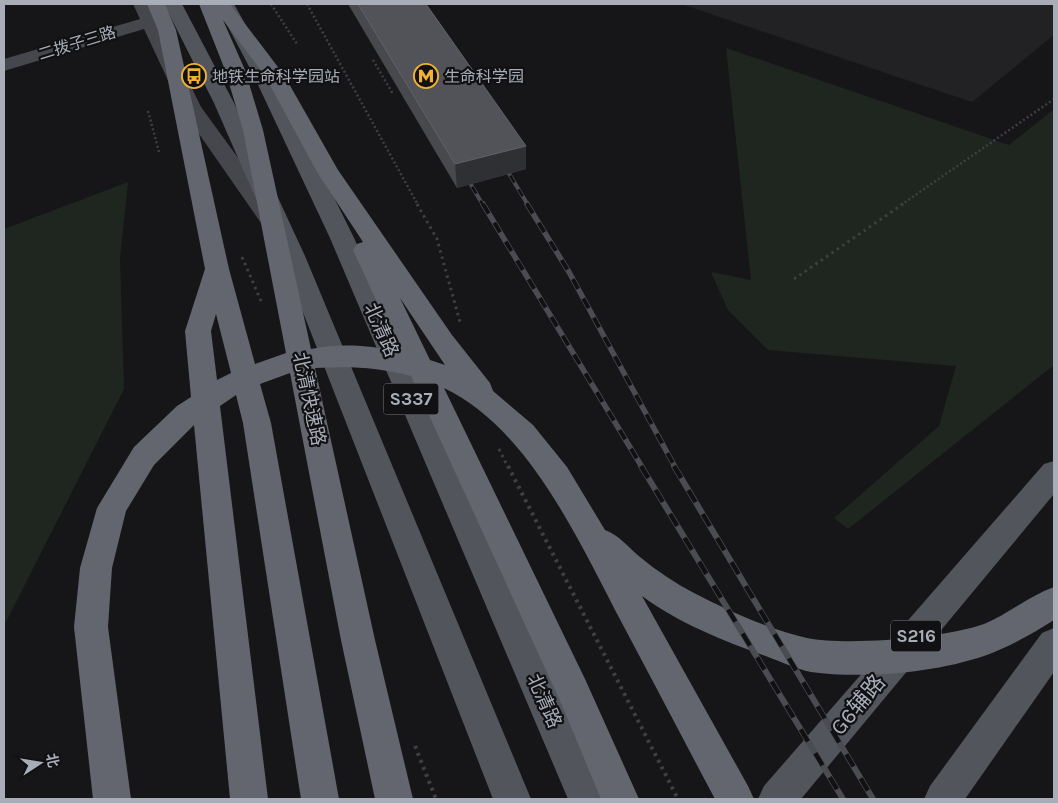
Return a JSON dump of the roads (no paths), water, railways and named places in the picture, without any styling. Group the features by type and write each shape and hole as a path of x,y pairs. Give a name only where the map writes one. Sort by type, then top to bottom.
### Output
{"highway":[{"name":"北清快速路","path":"208,4 235,70 253,130 358,640 394,799"},
{"path":"221,4 274,75 328,172 573,691 620,799"},
{"path":"150,9 167,30 217,269 256,423 320,799"},
{"path":"328,172 443,342 565,502 612,553 662,593 732,629 809,655 854,656 918,653 978,642 1032,616 1054,602"},
{"path":"217,269 198,331 249,799"},
{"path":"112,799 92,627 96,568 112,508 144,456 187,414 233,383 284,364 315,358 352,356 387,359 436,372 472,389 523,433 557,476 596,543 735,799"}],"main road":[{"name":"S337","path":"173,4 209,72 299,268 512,799"},
{"name":"北清路","path":"225,4 266,81 342,238 587,799"},
{"name":"G6辅路","path":"778,799 1054,474"},
{"path":"944,799 1054,644"}],"street":[{"path":"150,9 191,108 272,220 299,268"},
{"name":"二拨子三路","path":"4,65 150,9"}],"railway":[{"path":"502,162 528,205"},
{"path":"464,173 483,205"},
{"path":"483,204 642,467"},
{"path":"527,204 569,272 675,467"},
{"path":"641,466 843,799"},
{"path":"674,466 873,799"}],"place":[{"name":"地铁生命科学园站","path":"194,76"},
{"name":"生命科学园","path":"426,76"}]}
